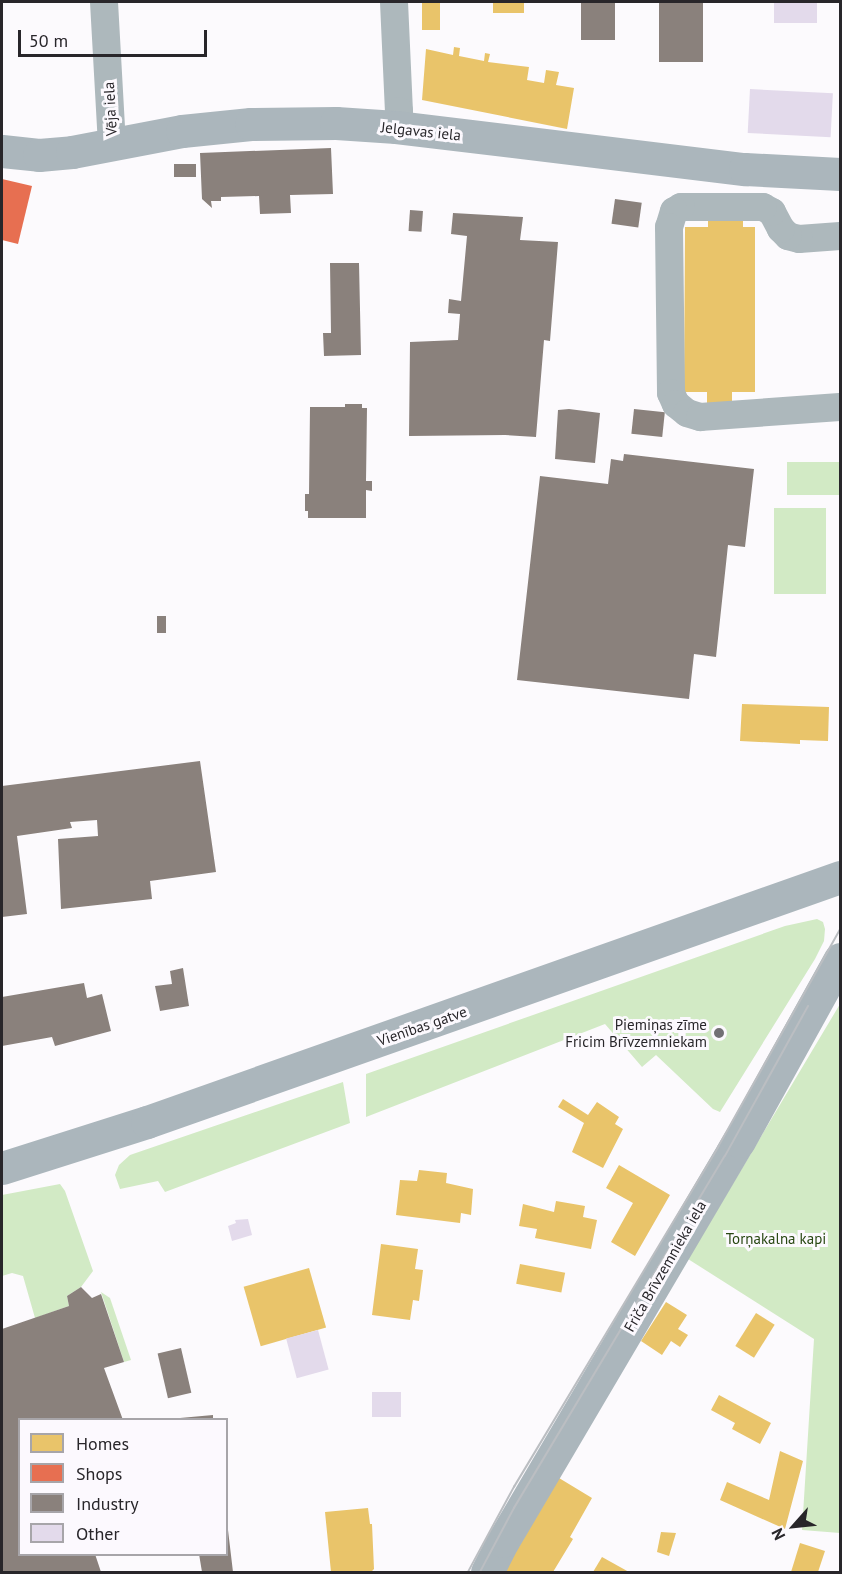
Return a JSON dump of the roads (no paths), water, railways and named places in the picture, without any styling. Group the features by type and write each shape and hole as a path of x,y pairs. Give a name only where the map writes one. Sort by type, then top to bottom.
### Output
{"street":[{"name":"Vēja iela","path":"104,2 112,144"},
{"path":"394,2 399,111 396,127"},
{"name":"Jelgavas iela","path":"2,151 39,155 251,123 336,123 396,127 745,169 840,174"},
{"path":"840,236 799,239 788,236 771,212 763,207 681,207 674,211 669,227 671,393 676,404 687,413 700,417 840,407"},
{"name":"Vienības gatve","path":"2,1168 86,1143 840,877"},
{"name":"Friča Brīvzemnieka iela","path":"487,1572 503,1541 733,1151 840,959"}],"tram line":[{"path":"468,1572 514,1487 718,1147 840,930"},
{"path":"480,1572 514,1508 725,1156 808,1006"}],"place":[{"name":"Piemiņas zīme Fricim Brīvzemniekam","path":"719,1033"}],"park label":[{"name":"Torņakalna kapi","path":"776,1239"}]}
